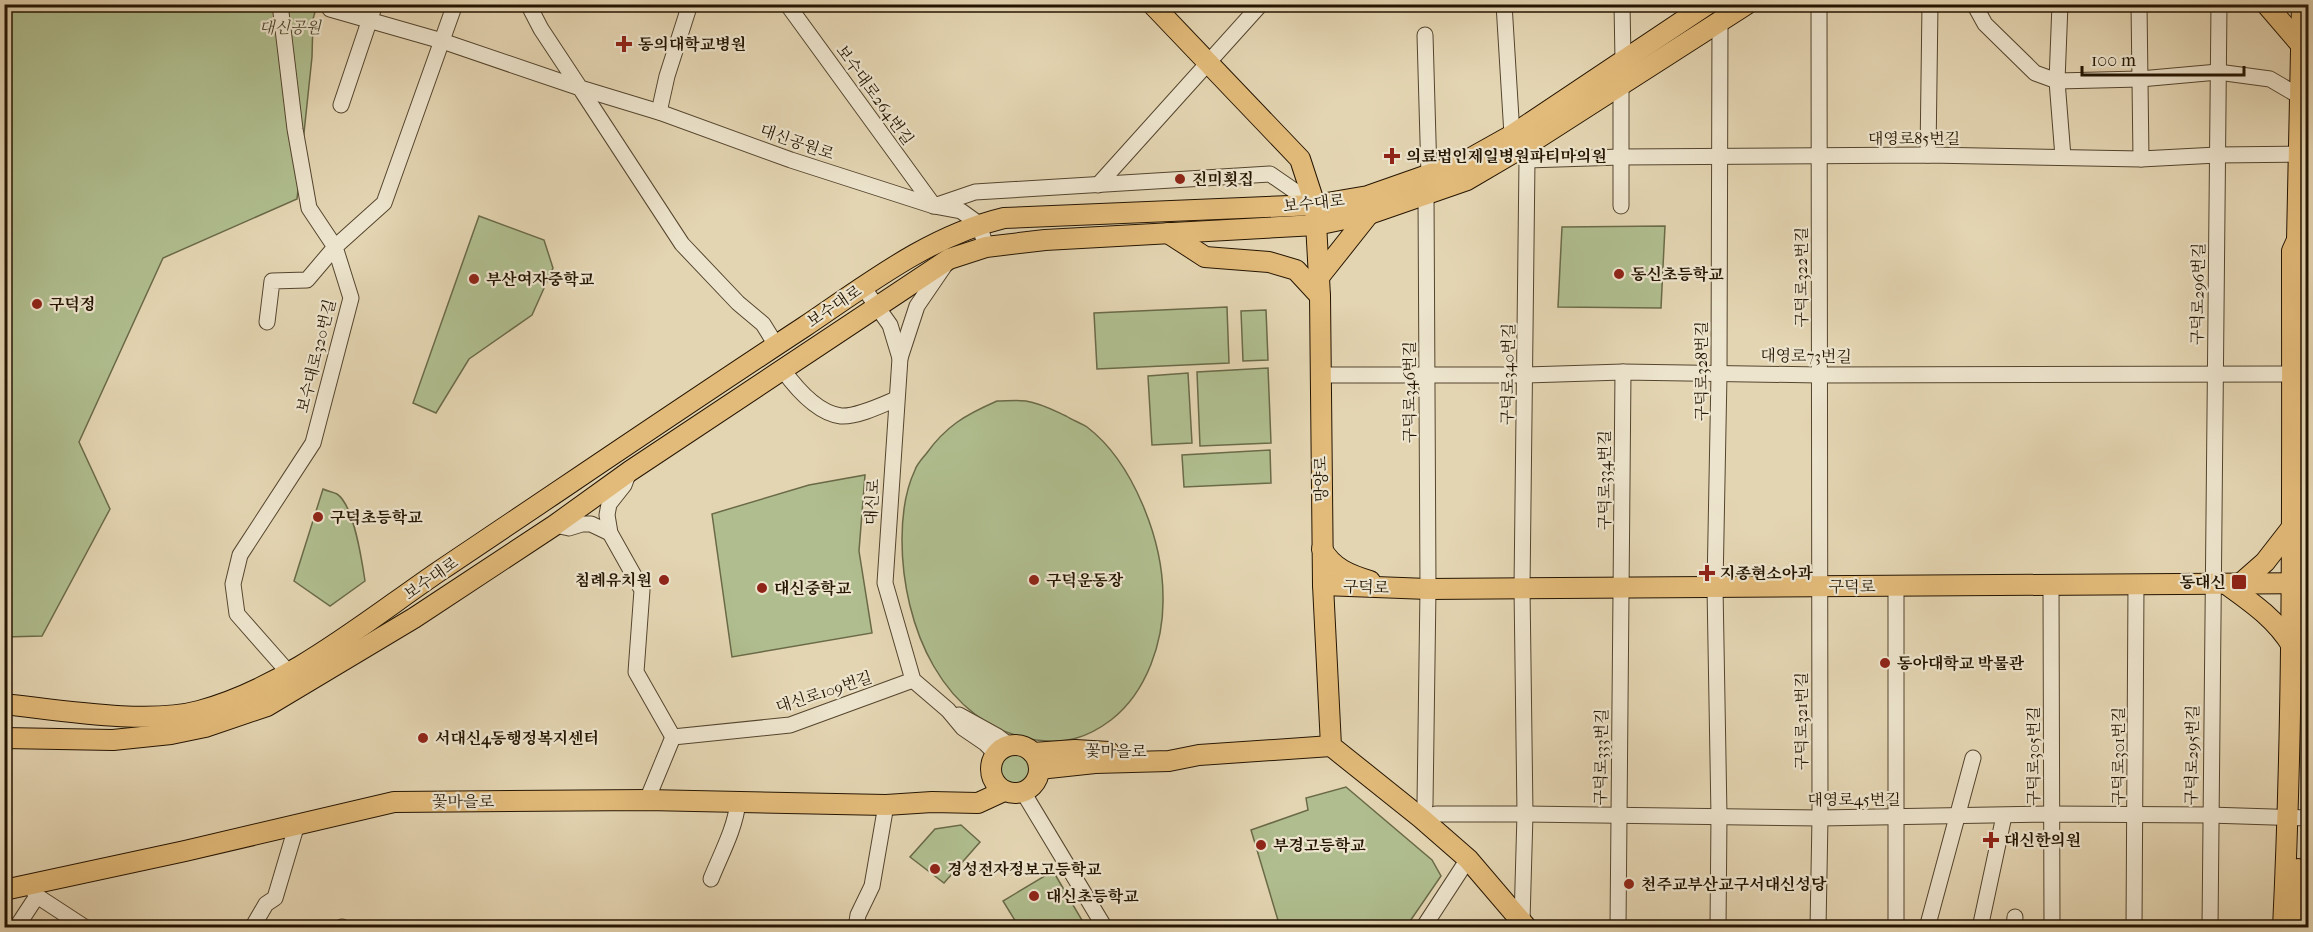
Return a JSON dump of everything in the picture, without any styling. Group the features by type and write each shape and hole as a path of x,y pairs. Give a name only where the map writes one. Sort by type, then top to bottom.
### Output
{"main road":[{"name":"망양로","path":"1152,4 1300,159 1315,205 1319,286 1323,585 1331,746"},
{"name":"보수대로","path":"4,704 126,716 166,716 198,712 259,690 289,673 863,287 937,241 979,224 1004,218 1315,205 1368,196 1524,142 1623,60 1708,4"},
{"name":"보수대로","path":"4,738 113,741 171,734 205,727 267,706 414,618 555,525 630,471 949,260 986,247 1045,240 1316,225 1369,214 1467,180 1524,142 1747,4"},
{"path":"2266,4 2305,40"},
{"path":"2297,927 2302,638 2302,374 2292,251 2297,240 2305,154 2305,40 2302,4"},
{"path":"1168,233 1205,257 1269,262 1296,270 1319,286 1369,214"},
{"path":"2302,533 2265,561 2226,584 2270,618 2302,638"},
{"path":"1322,549 1333,564 1347,574 1393,588"},
{"name":"구덕로","path":"1323,585 1428,589 2302,583"},
{"path":"1331,746 1468,859 1525,924"},
{"name":"꽃마을로","path":"1036,761 1095,763 1169,761 1199,755 1331,746"},
{"name":"꽃마을로","path":"4,890 33,890 394,801 647,800 886,805 932,802 946,796 973,792 983,786 1032,786 1037,778 1036,761 1026,748 1003,750"},
{"path":"1003,750 992,761 1006,786"},
{"path":"2283,927 2298,818"}],"street":[{"name":"보수대로320번길","path":"280,4 295,129 309,208 335,247 351,298 313,443 240,555 233,584 237,615 289,673"},
{"path":"341,105 375,4"},
{"path":"267,322 272,281 307,280 335,247 384,203 455,4"},
{"path":"528,4 541,29 682,244 738,303 763,324 776,345"},
{"path":"659,112 667,76 690,4"},
{"name":"보수대로264번길","path":"787,4 934,206"},
{"path":"1098,184 1261,4"},
{"name":"구덕로340번길","path":"1504,4 1524,142 1526,375 1522,588 1525,924"},
{"path":"1622,4 1623,60"},
{"name":"구덕로322번길","path":"1818,586 1819,4"},
{"path":"1928,155 1930,4"},
{"path":"1974,4 1985,24 2035,73 2057,81 2140,79 2218,72 2270,79 2305,100"},
{"path":"2060,4 2057,81 2063,157"},
{"path":"2139,4 2141,159"},
{"name":"구덕로296번길","path":"2219,4 2215,375 2226,584"},
{"name":"대신공원로","path":"330,9 442,41 659,112 791,160 934,206 961,211 979,224"},
{"name":"구덕로328번길","path":"1718,927 1719,816 1715,587 1719,374 1720,20"},
{"path":"1425,35 1430,175"},
{"path":"1621,83 1621,206"},
{"name":"대영로85번길","path":"1524,142 1621,157 1928,155 2141,159 2217,154 2305,154"},
{"path":"934,206 975,192 1270,174 1315,205"},
{"name":"구덕로346번길","path":"1421,818 1425,804 1428,589 1426,194"},
{"path":"979,224 986,247"},
{"path":"900,358 917,306 949,260"},
{"name":"대신로","path":"863,287 890,325 900,358 885,583 914,680"},
{"path":"783,369 792,382 818,407 842,416 863,412 896,399"},
{"name":"대영로73번길","path":"1319,375 1526,375 1623,372 1819,375 2302,374"},
{"name":"구덕로334번길","path":"1622,588 1623,372"},
{"path":"630,471 624,485 609,504 607,514 610,533 642,590 636,672 673,737 647,800"},
{"path":"555,525 569,528 591,524 610,533"},
{"name":"구덕로301번길","path":"2134,927 2136,584"},
{"name":"구덕로295번길","path":"2210,927 2209,814 2226,584"},
{"path":"1896,585 1896,927"},
{"name":"구덕로305번길","path":"2051,585 2052,927"},
{"name":"구덕로321번길","path":"1818,586 1820,818 1818,927"},
{"name":"구덕로333번길","path":"1618,927 1622,588"},
{"path":"914,680 948,710 997,736 1003,750"},
{"name":"대신로109번길","path":"673,737 790,725 914,680"},
{"path":"1927,927 1973,758"},
{"path":"1006,786 1105,927"},
{"path":"711,879 737,817 738,802"},
{"path":"856,927 858,915 872,886 886,805"},
{"name":"대영로45번길","path":"1421,818 1436,814 1820,818 2209,814 2298,818"},
{"path":"1980,927 2004,816"},
{"path":"252,927 267,904 275,898 297,825"},
{"path":"1423,927 1468,859"},
{"path":"16,927 33,890 86,927"}],"green space":[{"name":"대신공원","path":"4,5 317,5 313,19 312,57 297,199 163,258 79,442 110,509 42,636 5,637"},
{"path":"479,216 544,240 553,268 532,315 469,359 436,413 413,403"},
{"path":"1665,226 1661,308 1558,307 1562,227"},
{"path":"1227,307 1229,363 1097,369 1094,313"},
{"path":"1266,310 1268,360 1243,361 1241,311"},
{"path":"1268,368 1271,443 1200,446 1197,372"},
{"path":"1188,373 1192,443 1152,445 1148,376"},
{"name":"구덕운동장","path":"997,401 1026,401 1041,405 1087,427 1118,460 1131,481 1151,527 1158,551 1162,575 1163,614 1156,648 1144,680 1124,708 1111,720 1085,735 1067,740 1036,740 1003,731 975,715 952,693 934,666 920,637 910,605 904,572 902,531 906,495 916,468 933,444 949,429 975,411"},
{"path":"1270,450 1271,483 1184,487 1182,455"},
{"path":"865,475 859,551 872,633 732,657 712,514 809,485"},
{"path":"323,489 337,494 348,509 353,521 365,581 330,606 294,581"},
{"path":"1014,754 1025,759 1030,770 1025,781 1014,786 1003,781 998,770 1003,759"},
{"path":"1346,787 1432,860 1441,876 1406,927 1280,927 1251,830 1308,810 1306,798"},
{"path":"961,825 980,842 944,883 910,857 935,829"},
{"path":"1053,871 1086,927 1019,927 1003,901"}],"place":[{"name":"동의대학교병원","path":"624,44"},
{"name":"의료법인제일병원파티마의원","path":"1392,156"},
{"name":"진미횟집","path":"1180,179"},
{"name":"동신초등학교","path":"1619,274"},
{"name":"부산여자중학교","path":"474,279"},
{"name":"구덕정","path":"37,304"},
{"name":"구덕초등학교","path":"318,517"},
{"name":"지종현소아과","path":"1707,573"},
{"name":"침례유치원","path":"664,580"},
{"name":"구덕운동장","path":"1034,580"},
{"name":"동대신","path":"2239,582"},
{"name":"대신중학교","path":"762,588"},
{"name":"동아대학교 박물관","path":"1885,663"},
{"name":"서대신4동행정복지센터","path":"423,738"},
{"name":"대신한의원","path":"1991,840"},
{"name":"부경고등학교","path":"1261,845"},
{"name":"경성전자정보고등학교","path":"935,869"},
{"name":"천주교부산교구서대신성당","path":"1629,884"},
{"name":"대신초등학교","path":"1034,896"}]}
